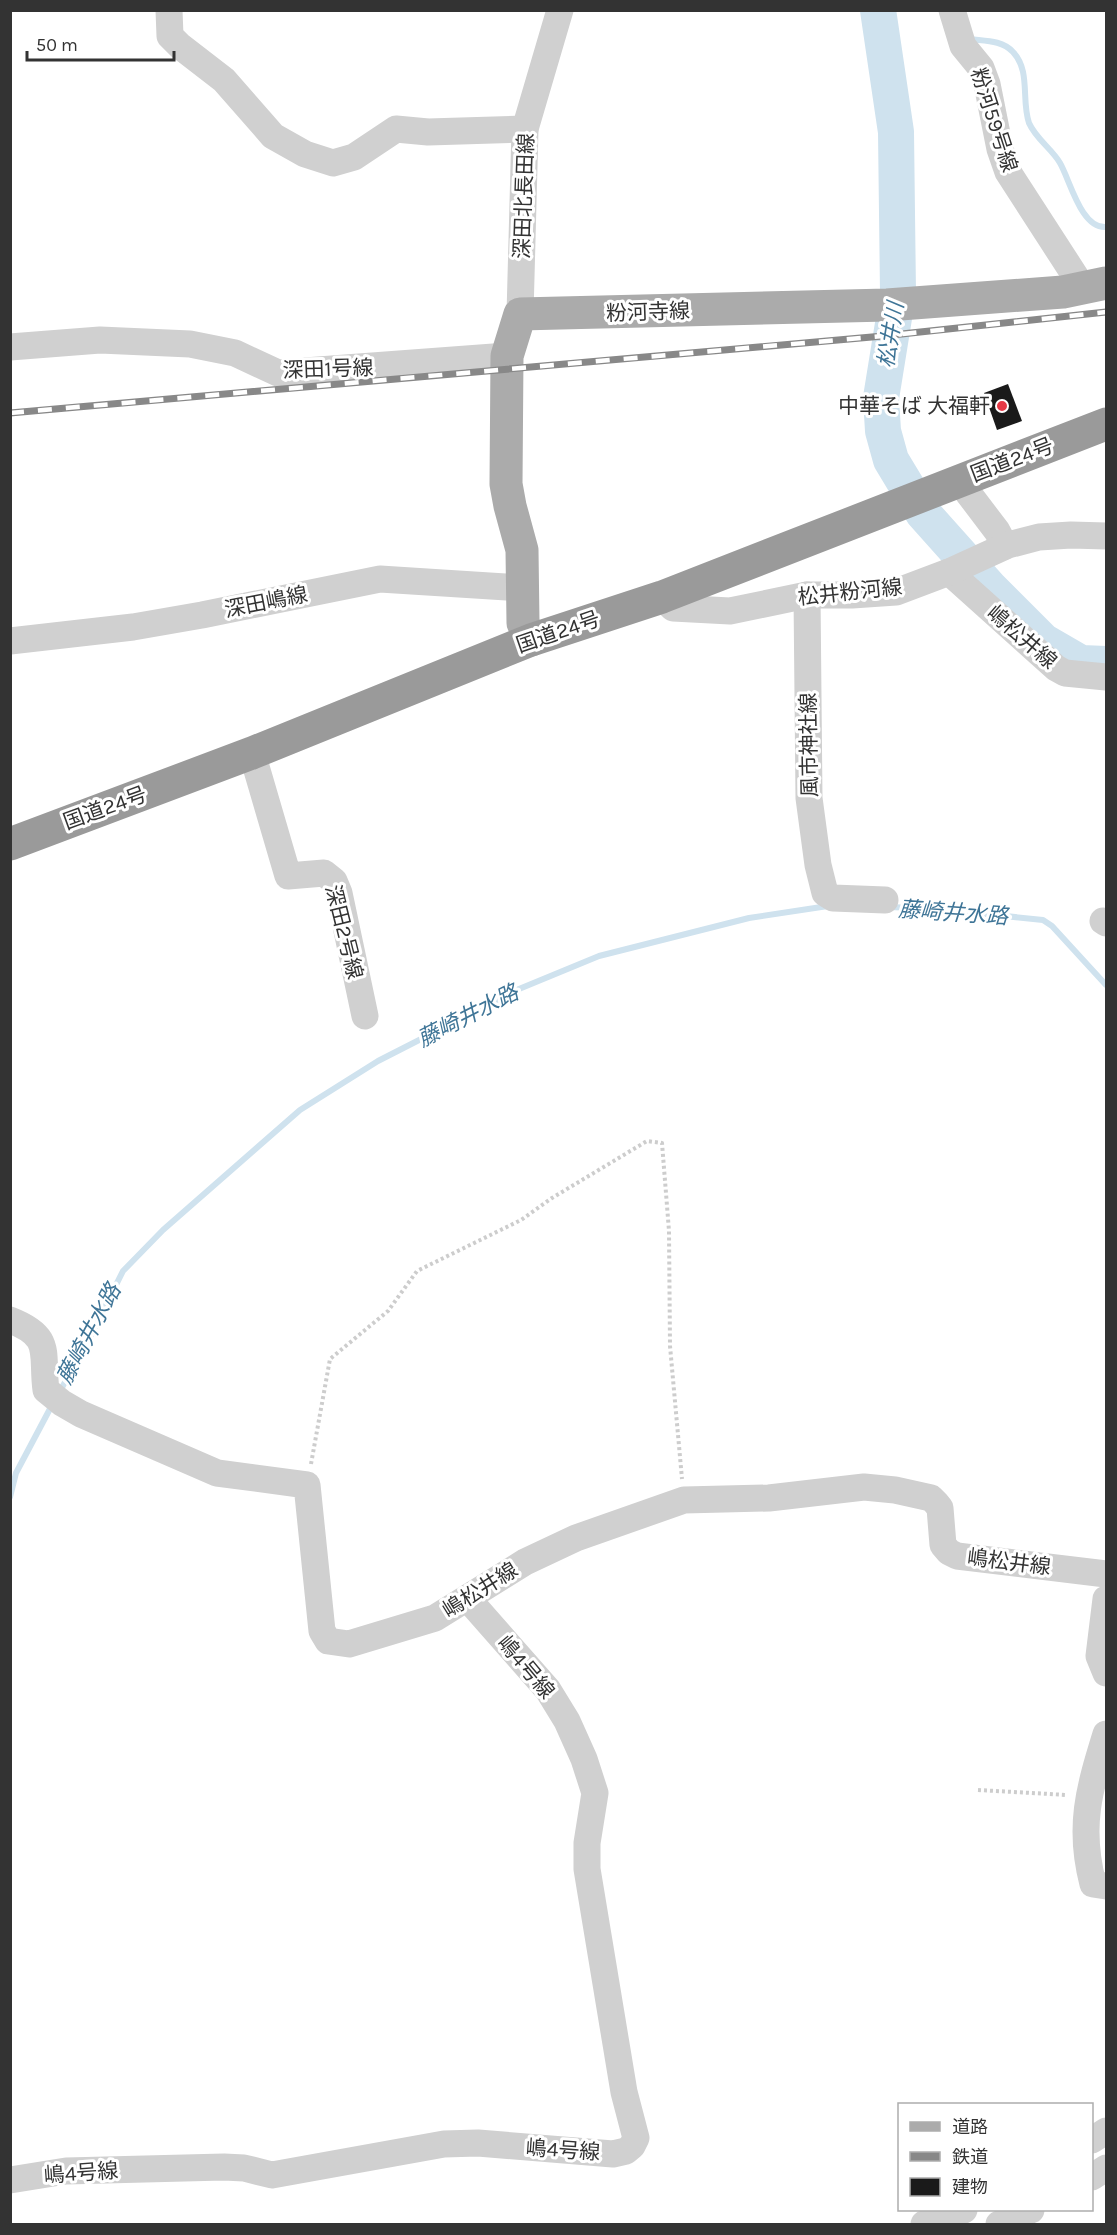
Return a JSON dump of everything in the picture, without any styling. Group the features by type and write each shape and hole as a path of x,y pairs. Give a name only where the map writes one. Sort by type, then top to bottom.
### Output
{"highway":[{"name":"国道24号","path":"10,844 252,753 531,640 662,597 1107,424"}],"main road":[{"name":"粉河寺線","path":"520,314 898,304 1064,292 1095,286"},
{"path":"520,314 507,356 506,484 522,550 523,623 531,640"}],"street":[{"path":"169,10 170,36 224,80 273,136 305,154 333,163 354,157 396,129 428,132 525,129"},
{"name":"深田北長田線","path":"520,314 525,129 560,10"},
{"name":"粉河59号線","path":"958,29 981,68 987,84 1000,149 1008,172 1095,286"},
{"name":"深田1号線","path":"10,347 100,340 190,344 235,353 278,373 507,356"},
{"path":"953,483 997,531 1001,547"},
{"name":"松井粉河線","path":"662,597 673,608 730,610 807,595 896,592 953,570 1001,547 1039,537 1107,536"},
{"name":"嶋松井線","path":"953,570 1056,668 1065,673 1107,677"},
{"name":"深田嶋線","path":"10,641 133,627 380,579 522,588"},
{"name":"風市神社線","path":"807,595 809,798 825,893 833,898 885,900"},
{"name":"深田2号線","path":"252,753 288,876 324,873 334,881 339,893 365,1016"},
{"path":"10,1320 35,1333 43,1343 46,1390 56,1399 130,1437 217,1473 307,1485"},
{"name":"嶋松井線","path":"307,1485 322,1631 328,1641 349,1644 435,1618 525,1562 565,1543 684,1500 769,1498 864,1487 895,1490 931,1498 936,1503 940,1508 943,1545 957,1556 1107,1574"},
{"name":"嶋4号線","path":"10,2180 66,2171 224,2167 244,2168 272,2175 444,2144 478,2143 613,2154 626,2151 632,2146 636,2138 624,2092 587,1869 587,1843 595,1793 575,1740 548,1690 468,1599"},
{"path":"1107,1599 1099,1656 1107,1673"},
{"path":"1107,1734 1089,1796 1085,1821 1088,1864 1093,1884 1107,1886"},
{"path":"1093,2139 1107,2131"},
{"path":"1093,2176 1107,2168"},
{"path":"924,2224 961,2211"},
{"path":"999,2224 1029,2211"}],"path":[{"path":"307,1485 330,1359 388,1311 417,1271 521,1220 552,1198 647,1141 662,1143 669,1231 670,1346 684,1500"},
{"path":"978,1790 1089,1796"}],"building":[{"path":"1008,384 1022,421 997,430 984,393"}],"waterway":[{"name":"松井川","path":"878,10 896,132 898,293 881,398 883,431 891,460 923,513 990,588 1043,641 1081,663 1106,664"},
{"path":"970,39 1004,45 1019,60 1024,77 1029,123 1060,163 1083,212 1097,226 1106,227"},
{"name":"藤崎井水路","path":"60,1391 123,1271 163,1230 300,1110 378,1061 519,989 599,956 749,918 828,906"},
{"name":"藤崎井水路","path":"889,907 938,909 1043,920 1052,926 1106,985"},
{"name":"藤崎井水路","path":"10,1497 16,1473 52,1405"}],"railway":[{"path":"10,413 883,336 1106,312"}],"place":[{"name":"中華そば 大福軒","path":"1002,406"}]}
